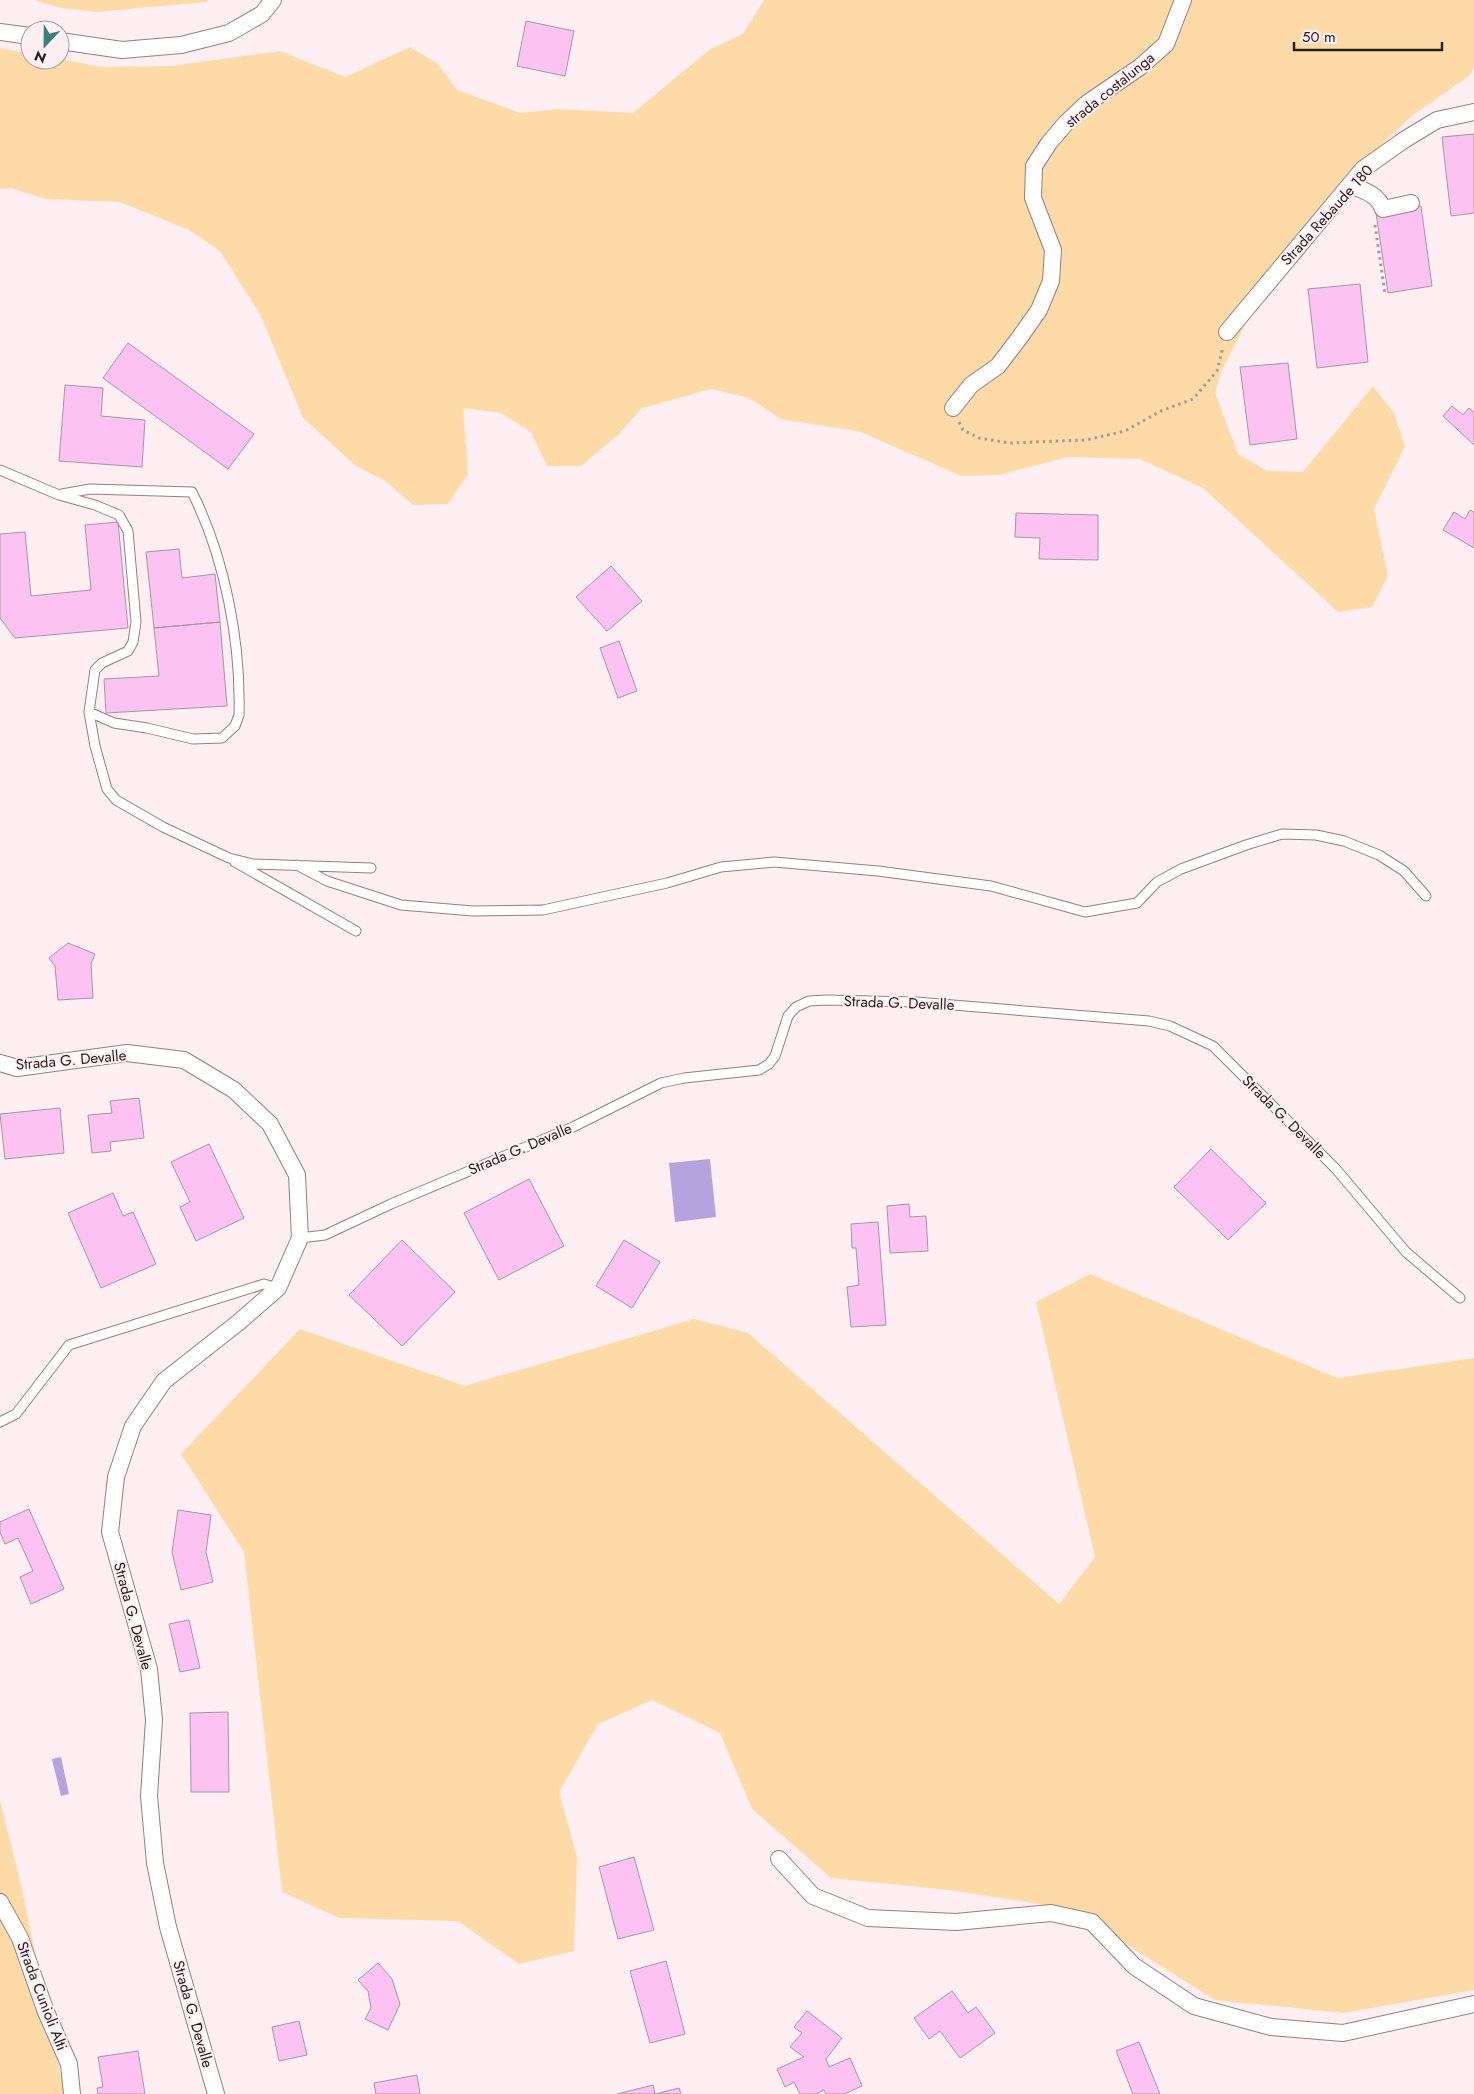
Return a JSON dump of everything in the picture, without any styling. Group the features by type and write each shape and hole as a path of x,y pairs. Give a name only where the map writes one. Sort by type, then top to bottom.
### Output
{"street":[{"path":"70,42 122,50 181,45 229,33 262,14 273,0"},
{"name":"strada costalunga","path":"953,408 972,385 998,366 1039,310 1051,281 1053,250 1033,198 1034,166 1049,143 1086,104 1140,67 1166,44 1183,0"},
{"path":"0,32 20,35"},
{"name":"Strada Rebaude 180","path":"1227,332 1364,169 1404,140 1437,120 1474,112"},
{"path":"1350,185 1373,194 1383,208 1411,202"},
{"name":"Strada G. Devalle","path":"0,1063 17,1068 127,1053 184,1060 234,1090 270,1124 297,1175 300,1238 278,1288 240,1322 164,1381 133,1426 116,1477 110,1532 149,1669 154,1720 149,1796 156,1864 168,1927 216,2094"},
{"path":"778,1859 813,1896 868,1918 956,1922 1051,1913 1092,1922 1134,1966 1194,2006 1271,2027 1342,2033 1474,2004"},
{"name":"Strada Cunioli Alti","path":"0,1902 20,1938 46,2012 69,2064 72,2094"}],"lane":[{"path":"0,470 59,495 95,505 119,515 128,531 136,622 133,642 128,651 102,663 95,670 89,712 95,746 107,789 116,800 163,828 229,858 253,874 356,931"},
{"path":"59,495 90,489 192,492 204,517 221,572 233,629 239,715 235,726 222,738 193,739 147,728 114,723 89,712"},
{"path":"297,865 327,881 401,905 473,911 543,910 667,883 721,867 774,862 878,871 991,886 1085,912 1136,903 1157,882 1181,869 1246,845 1282,834 1307,834 1344,841 1379,855 1404,871 1426,896"},
{"path":"229,858 253,864 371,868"},
{"name":"Strada G. Devalle","path":"300,1238 325,1235 391,1204 573,1127 661,1083 684,1078 759,1070 769,1064 775,1056 788,1016 796,1007 809,1001 916,1002 1149,1021 1170,1026 1213,1046 1336,1169 1406,1252 1460,1298"},
{"path":"0,1422 16,1414 69,1346 264,1284 278,1288"}],"path":[{"path":"1374,216 1385,294"},
{"path":"953,408 963,430 979,438 1010,443 1086,440 1125,431 1161,411 1193,400 1217,371 1227,332"}],"shaded area":[{"path":"34,0 209,0 206,2 97,12 61,8"},
{"path":"764,0 1474,0 1474,68 1469,76 1413,115 1334,190 1301,252 1256,303 1221,372 1215,393 1238,454 1267,471 1303,472 1373,386 1394,413 1405,446 1374,509 1388,576 1372,607 1338,612 1203,488 1140,459 1068,457 999,475 961,476 861,432 781,419 749,398 712,389 642,408 619,434 581,466 547,466 531,432 501,413 463,408 468,474 448,504 413,505 387,482 356,466 303,418 261,316 220,251 189,230 120,202 46,199 10,188 0,189 0,48 20,52 20,70 70,70 70,61 102,67 172,66 280,51 345,77 410,47 438,64 457,90 520,113 557,109 633,113 709,50 743,34"},
{"path":"710,1159 716,1217 675,1222 669,1163"},
{"path":"1090,1274 1337,1378 1474,1358 1474,1990 1343,2013 1215,2000 1070,1909 949,1890 831,1878 752,1809 720,1733 652,1700 598,1724 559,1792 577,1857 574,1951 519,1964 458,1921 339,1918 282,1892 244,1552 181,1454 300,1329 465,1386 694,1319 748,1333 1059,1604 1095,1557 1036,1302"},
{"path":"61,1757 69,1794 61,1796 52,1759"},
{"path":"0,1801 20,1880 66,2094 0,2094"}],"building":[{"path":"526,21 574,31 565,76 517,66"},
{"path":"1474,134 1474,213 1451,216 1442,137"},
{"path":"1421,206 1432,286 1388,293 1376,213"},
{"path":"1360,284 1368,362 1317,368 1308,289"},
{"path":"128,343 254,434 228,469 103,378"},
{"path":"1288,363 1297,439 1250,445 1240,367"},
{"path":"65,385 103,388 101,416 145,420 142,467 59,461"},
{"path":"1452,406 1463,415 1469,408 1474,412 1474,445 1443,416"},
{"path":"1470,510 1474,512 1474,548 1443,530 1454,512 1465,519"},
{"path":"1016,513 1098,515 1098,560 1039,559 1040,538 1015,537"},
{"path":"118,522 128,628 15,638 0,618 0,534 25,532 31,596 91,590 85,525"},
{"path":"179,549 182,578 215,574 220,622 154,628 146,552"},
{"path":"611,566 642,601 607,631 576,597"},
{"path":"220,622 227,706 106,713 104,679 159,676 154,628"},
{"path":"619,641 637,691 618,698 600,648"},
{"path":"68,943 95,954 91,964 93,998 58,1000 55,966 49,958"},
{"path":"139,1098 144,1138 110,1142 111,1151 92,1153 88,1115 112,1113 110,1101"},
{"path":"60,1108 64,1153 5,1159 0,1114"},
{"path":"209,1144 244,1218 196,1241 180,1207 190,1202 171,1162"},
{"path":"1211,1149 1266,1203 1228,1240 1174,1187"},
{"path":"529,1179 564,1246 499,1280 464,1213"},
{"path":"113,1193 123,1216 133,1212 156,1264 101,1288 68,1213"},
{"path":"909,1204 910,1217 926,1216 928,1251 890,1253 887,1206"},
{"path":"878,1222 886,1325 851,1327 847,1287 859,1285 856,1248 852,1248 851,1224"},
{"path":"402,1240 455,1292 402,1346 349,1295"},
{"path":"624,1240 660,1262 632,1308 596,1286"},
{"path":"29,1509 64,1589 31,1604 20,1577 33,1571 18,1538 5,1544 0,1532 0,1522"},
{"path":"178,1510 211,1515 206,1552 213,1582 181,1590 172,1552"},
{"path":"189,1620 200,1668 180,1672 169,1624"},
{"path":"228,1712 229,1792 191,1792 190,1713"},
{"path":"634,1857 654,1930 618,1939 599,1867"},
{"path":"666,1961 685,2034 650,2043 630,1971"},
{"path":"378,1963 392,1979 400,2004 388,2030 365,2019 371,2008 368,1991 358,1980"},
{"path":"952,1991 968,2013 976,2007 995,2033 960,2058 940,2031 929,2039 914,2018"},
{"path":"807,2011 842,2038 826,2059 829,2067 850,2058 862,2086 844,2094 826,2094 824,2090 816,2094 800,2094 794,2082 785,2087 777,2069 804,2057 790,2047 802,2033 794,2027"},
{"path":"299,2021 307,2055 279,2061 272,2027"},
{"path":"1139,2042 1160,2094 1133,2094 1116,2051"},
{"path":"138,2051 145,2094 98,2094 97,2088 103,2087 98,2057"},
{"path":"417,2075 420,2094 376,2094 374,2083"},
{"path":"653,2085 655,2094 617,2094"},
{"path":"679,2088 681,2094 655,2094"}]}
